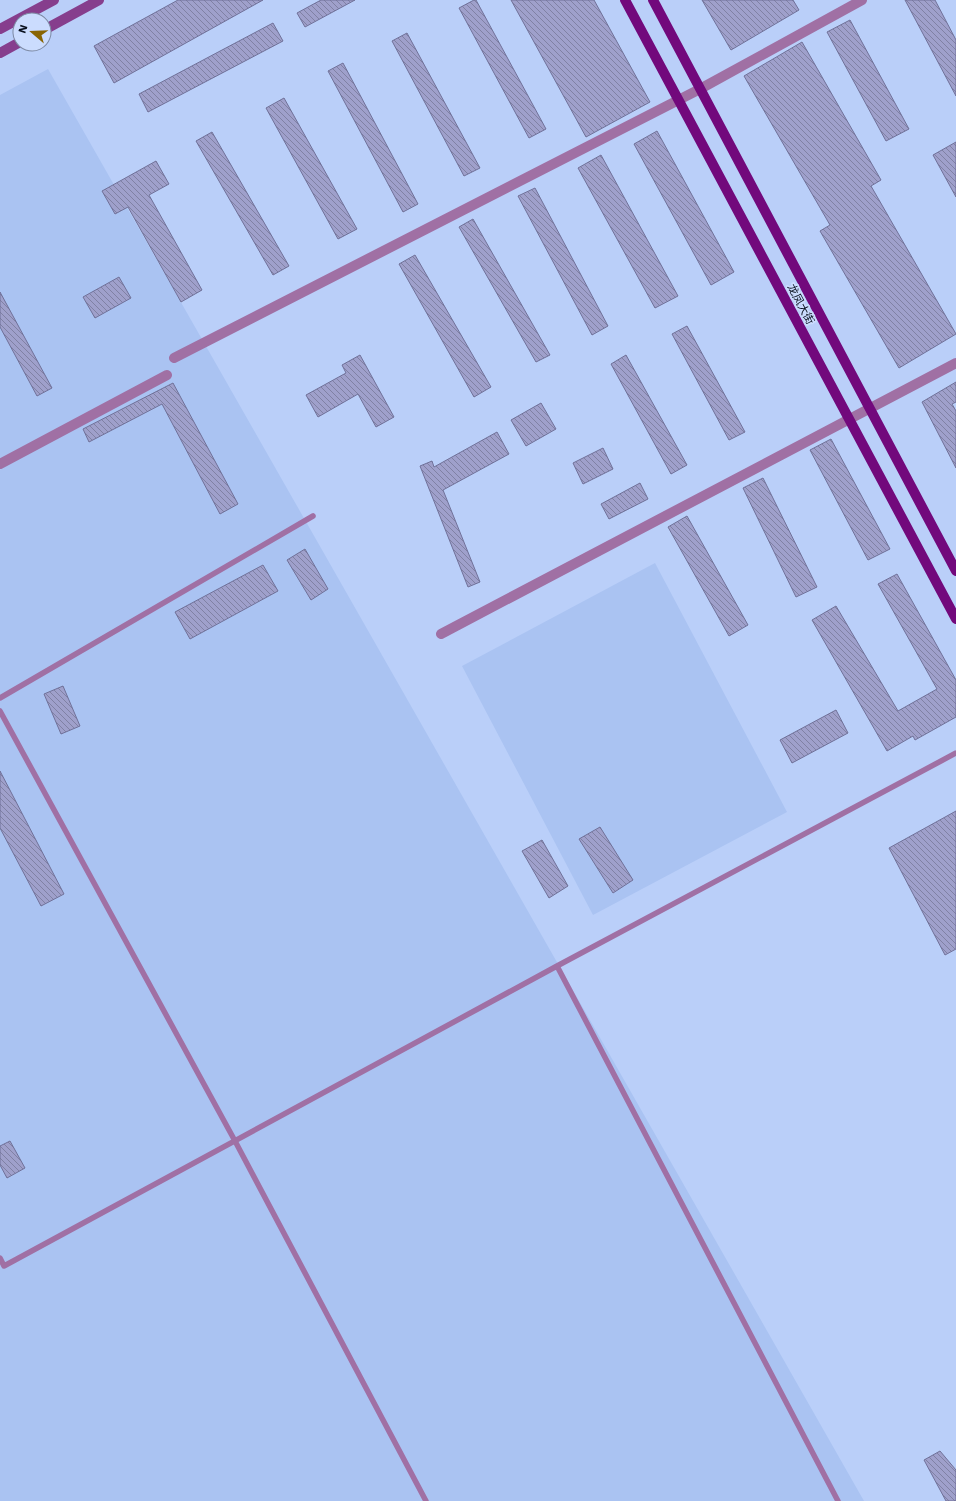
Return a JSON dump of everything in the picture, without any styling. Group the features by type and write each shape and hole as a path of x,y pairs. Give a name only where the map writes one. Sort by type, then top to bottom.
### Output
{"main road":[{"path":"0,29 54,0"},
{"path":"52,26 99,0"},
{"name":"龙凤大街","path":"625,0 956,618"},
{"name":"龙凤大街","path":"653,0 956,571"},
{"path":"0,53 12,46"}],"street":[{"path":"174,358 700,89 862,0"},
{"path":"441,634 956,363"},
{"path":"0,464 167,375"}],"lane":[{"path":"0,698 313,516"},
{"path":"0,711 235,1142 426,1501"},
{"path":"0,1258 4,1266 557,966 956,753"},
{"path":"557,966 838,1501"}],"shaded area":[{"path":"48,69 864,1501 0,1501 0,95"},
{"path":"655,563 787,812 593,915 462,666"}],"building":[{"path":"178,0 263,0 114,83 94,46"},
{"path":"321,0 355,0 305,27 297,13"},
{"path":"476,0 546,129 529,138 459,8"},
{"path":"511,0 594,0 650,102 586,137"},
{"path":"702,0 793,0 799,10 731,50"},
{"path":"905,0 935,0 956,40 956,96"},
{"path":"850,20 909,129 886,141 827,32"},
{"path":"273,23 283,41 148,112 139,94"},
{"path":"407,33 480,168 464,176 392,41"},
{"path":"802,42 881,180 871,186 956,334 899,368 820,231 830,225 744,76"},
{"path":"343,63 418,204 403,212 328,71"},
{"path":"284,98 357,229 338,239 266,108"},
{"path":"657,131 734,272 711,285 634,144"},
{"path":"212,132 289,266 273,275 196,141"},
{"path":"956,142 956,197 933,155"},
{"path":"601,155 678,296 655,308 578,168"},
{"path":"156,161 169,184 149,195 202,290 181,302 128,207 115,214 102,191"},
{"path":"535,188 608,326 592,335 518,196"},
{"path":"473,219 550,355 536,362 459,227"},
{"path":"415,255 491,387 474,397 399,264"},
{"path":"119,277 131,298 95,318 83,297"},
{"path":"0,292 52,388 37,396 0,327"},
{"path":"687,326 745,432 729,440 672,334"},
{"path":"360,355 394,417 376,427 358,394 318,417 306,395 346,373 342,365"},
{"path":"626,355 687,465 671,474 611,364"},
{"path":"956,382 956,402 952,404 956,411 956,468 922,402"},
{"path":"173,383 238,504 220,514 162,404 89,442 83,429"},
{"path":"541,403 556,429 526,446 511,420"},
{"path":"497,432 509,454 443,490 480,582 468,587 420,466 432,461 434,467"},
{"path":"831,439 890,549 868,560 810,450"},
{"path":"603,448 613,469 583,484 573,463"},
{"path":"763,478 817,587 796,597 743,488"},
{"path":"640,483 648,499 609,519 601,504"},
{"path":"687,516 748,625 729,636 668,527"},
{"path":"305,549 328,589 311,600 287,560"},
{"path":"263,565 278,591 190,639 175,612"},
{"path":"897,574 956,680 956,717 915,740 913,736 887,751 812,620 836,606 898,711 937,689 878,584"},
{"path":"63,686 80,726 61,734 44,694"},
{"path":"836,710 848,733 792,763 780,740"},
{"path":"0,771 64,894 41,906 0,828"},
{"path":"956,811 956,949 945,955 889,848"},
{"path":"600,827 633,880 613,893 579,839"},
{"path":"542,840 568,886 549,898 522,851"},
{"path":"10,1141 25,1168 7,1178 0,1165 0,1146"},
{"path":"940,1451 956,1470 956,1501 946,1501 924,1460"}]}
